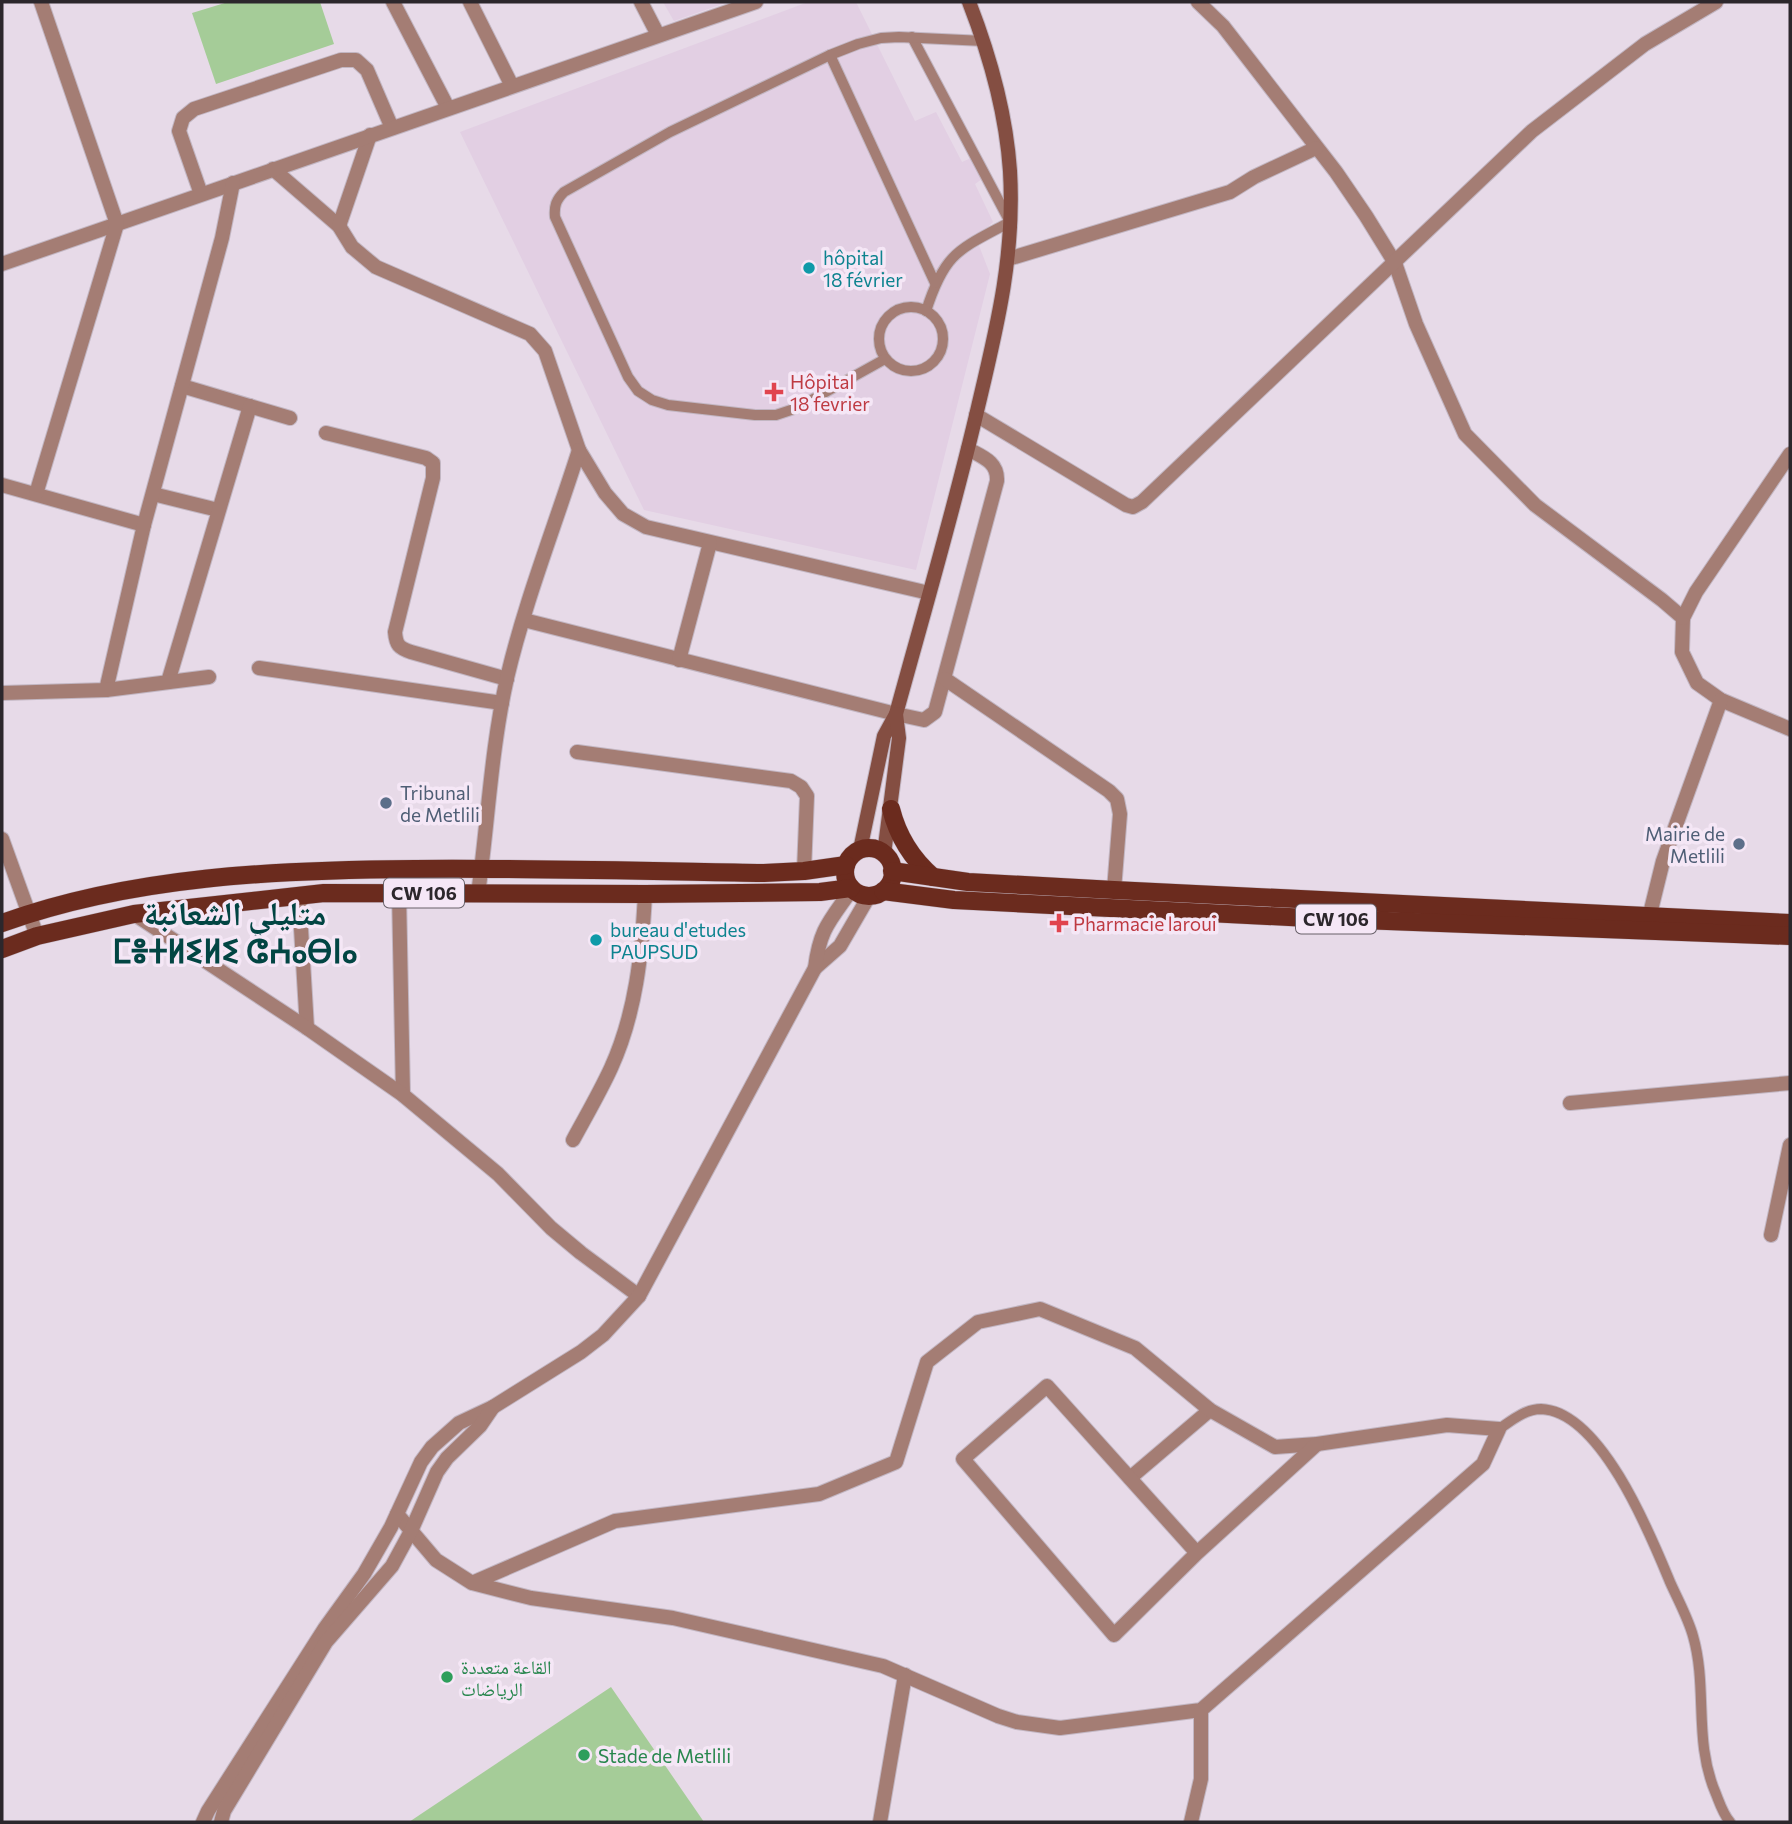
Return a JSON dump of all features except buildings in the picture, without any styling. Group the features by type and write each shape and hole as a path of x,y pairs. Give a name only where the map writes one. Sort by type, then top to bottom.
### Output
{"main road":[{"path":"860,850 884,736 896,714 968,449 1002,305 1008,259 1010,172 1006,133 999,94 984,41 969,2"},
{"path":"884,854 873,849 860,850 849,858 845,877 864,891 890,882 892,871 884,854 899,738 896,714"},
{"path":"891,809 895,825 910,854 933,877"},
{"path":"2,923 67,902 152,886 321,870 482,868 764,873 846,865"},
{"name":"CW 106","path":"892,871 933,877 1647,924 1790,936"},
{"name":"CW 106","path":"2,949 37,936 134,914 324,893 645,894 864,891 954,900 1308,918 1647,924 1790,923"}],"street":[{"path":"36,494 117,223 41,2"},
{"path":"393,2 448,108"},
{"path":"470,2 512,86"},
{"path":"641,2 658,35"},
{"path":"2,264 756,2"},
{"path":"1198,2 1223,26 1336,172 1395,263 1416,324 1465,434 1535,505 1683,618"},
{"path":"976,415 1125,505 1133,507 1152,492 1532,131 1645,44 1716,2"},
{"path":"201,194 179,131 183,117 194,108 341,60 356,60 367,70 392,128"},
{"path":"339,226 370,135"},
{"path":"1008,259 1230,192 1316,148"},
{"path":"273,169 339,226 352,247 376,267 530,334 545,351 579,450 605,494 623,514 646,527 929,593"},
{"path":"106,690 144,525 222,238 233,183"},
{"path":"182,386 290,418"},
{"path":"168,682 250,406"},
{"path":"326,433 426,458 433,463 433,478 395,632 396,643 400,648 411,652 507,679"},
{"path":"524,620 924,720 935,712 997,481 990,460 968,449"},
{"path":"478,894 491,775 507,679 579,450"},
{"path":"1790,453 1696,592 1683,618 1682,652 1697,682 1721,700 1790,729"},
{"path":"2,485 144,525"},
{"path":"153,494 218,510"},
{"path":"679,660 710,543"},
{"path":"260,667 502,703"},
{"path":"2,693 106,690 209,677"},
{"path":"945,679 1117,799 1120,814 1114,890"},
{"path":"1647,924 1663,861 1721,700"},
{"path":"577,752 791,781 801,787 807,796 804,871"},
{"path":"2,839 37,936"},
{"path":"203,1822 325,1628 363,1574 397,1514 421,1462 432,1447 459,1423 493,1407 581,1352 612,1327 639,1296 815,968 823,930 864,891"},
{"path":"815,968 840,946 864,891"},
{"path":"400,893 403,1096"},
{"path":"573,1139 611,1067 630,1014 641,960 645,894"},
{"path":"299,895 307,1028"},
{"path":"134,914 307,1028 403,1096 498,1174 551,1228 639,1296"},
{"path":"1570,1103 1790,1083"},
{"path":"1772,1235 1790,1145"},
{"path":"397,1514 436,1560 472,1583 531,1598 673,1618 883,1666 998,1716 1037,1726 1060,1728 1201,1710 1483,1464 1499,1429 1447,1425 1317,1444 1275,1447 1210,1410 1135,1348 1040,1309 978,1322 927,1362 896,1462 819,1494 615,1521 472,1583"},
{"path":"1197,1553 1047,1386 963,1459 1114,1635 1197,1553 1317,1444"},
{"path":"221,1822 224,1811 320,1651 386,1573 411,1531 447,1458 480,1426 493,1407"},
{"path":"1130,1478 1210,1410"},
{"path":"880,1822 905,1675"},
{"path":"1191,1822 1201,1779 1201,1710"}],"lane":[{"path":"912,37 1010,222 953,255 934,283 926,311"},
{"path":"885,359 797,408 776,415 668,405 653,400 638,391 628,377 555,217 554,208 564,192 670,132 830,55 881,38 984,41"},
{"path":"830,55 934,283"},
{"path":"914,307 926,311 936,319 942,330 943,343 939,355 931,365 907,372 895,368 885,359 879,336 882,324 890,314 902,308 914,307"},
{"path":"1499,1429 1523,1413 1541,1409 1561,1414 1578,1426 1614,1466 1642,1515 1693,1636 1698,1663 1702,1743 1709,1778 1730,1822"}],"shaded area":[{"path":"663,2 728,2 674,21"},
{"name":"Hôpital 18 fevrier","path":"808,2 856,2 915,121 936,112 962,162 971,158 982,179 975,184 993,222 976,238 990,274 916,570 644,510 460,132"}],"green space":[{"path":"228,2 320,2 334,44 216,84 192,13"},
{"name":"Stade de Metlili","path":"611,1687 704,1822 409,1822"}],"place":[{"name":"hôpital 18 février","path":"809,268"},
{"name":"Hôpital 18 fevrier","path":"774,392"},
{"name":"Tribunal de Metlili","path":"386,803"},
{"name":"Mairie de Metlili","path":"1739,844"},
{"name":"Pharmacie laroui","path":"1059,923"},
{"name":"bureau d'etudes PAUPSUD","path":"596,940"},
{"name":"القاعة متعددة الرياضات","path":"447,1677"},
{"name":"Stade de Metlili","path":"584,1755"}],"district":[{"name":"متليلي الشعانبة ⵎⴻⵜⵍⵉⵍⵉ ⵛⵄⴰⴱⵏⴰ","path":"235,930"}]}
